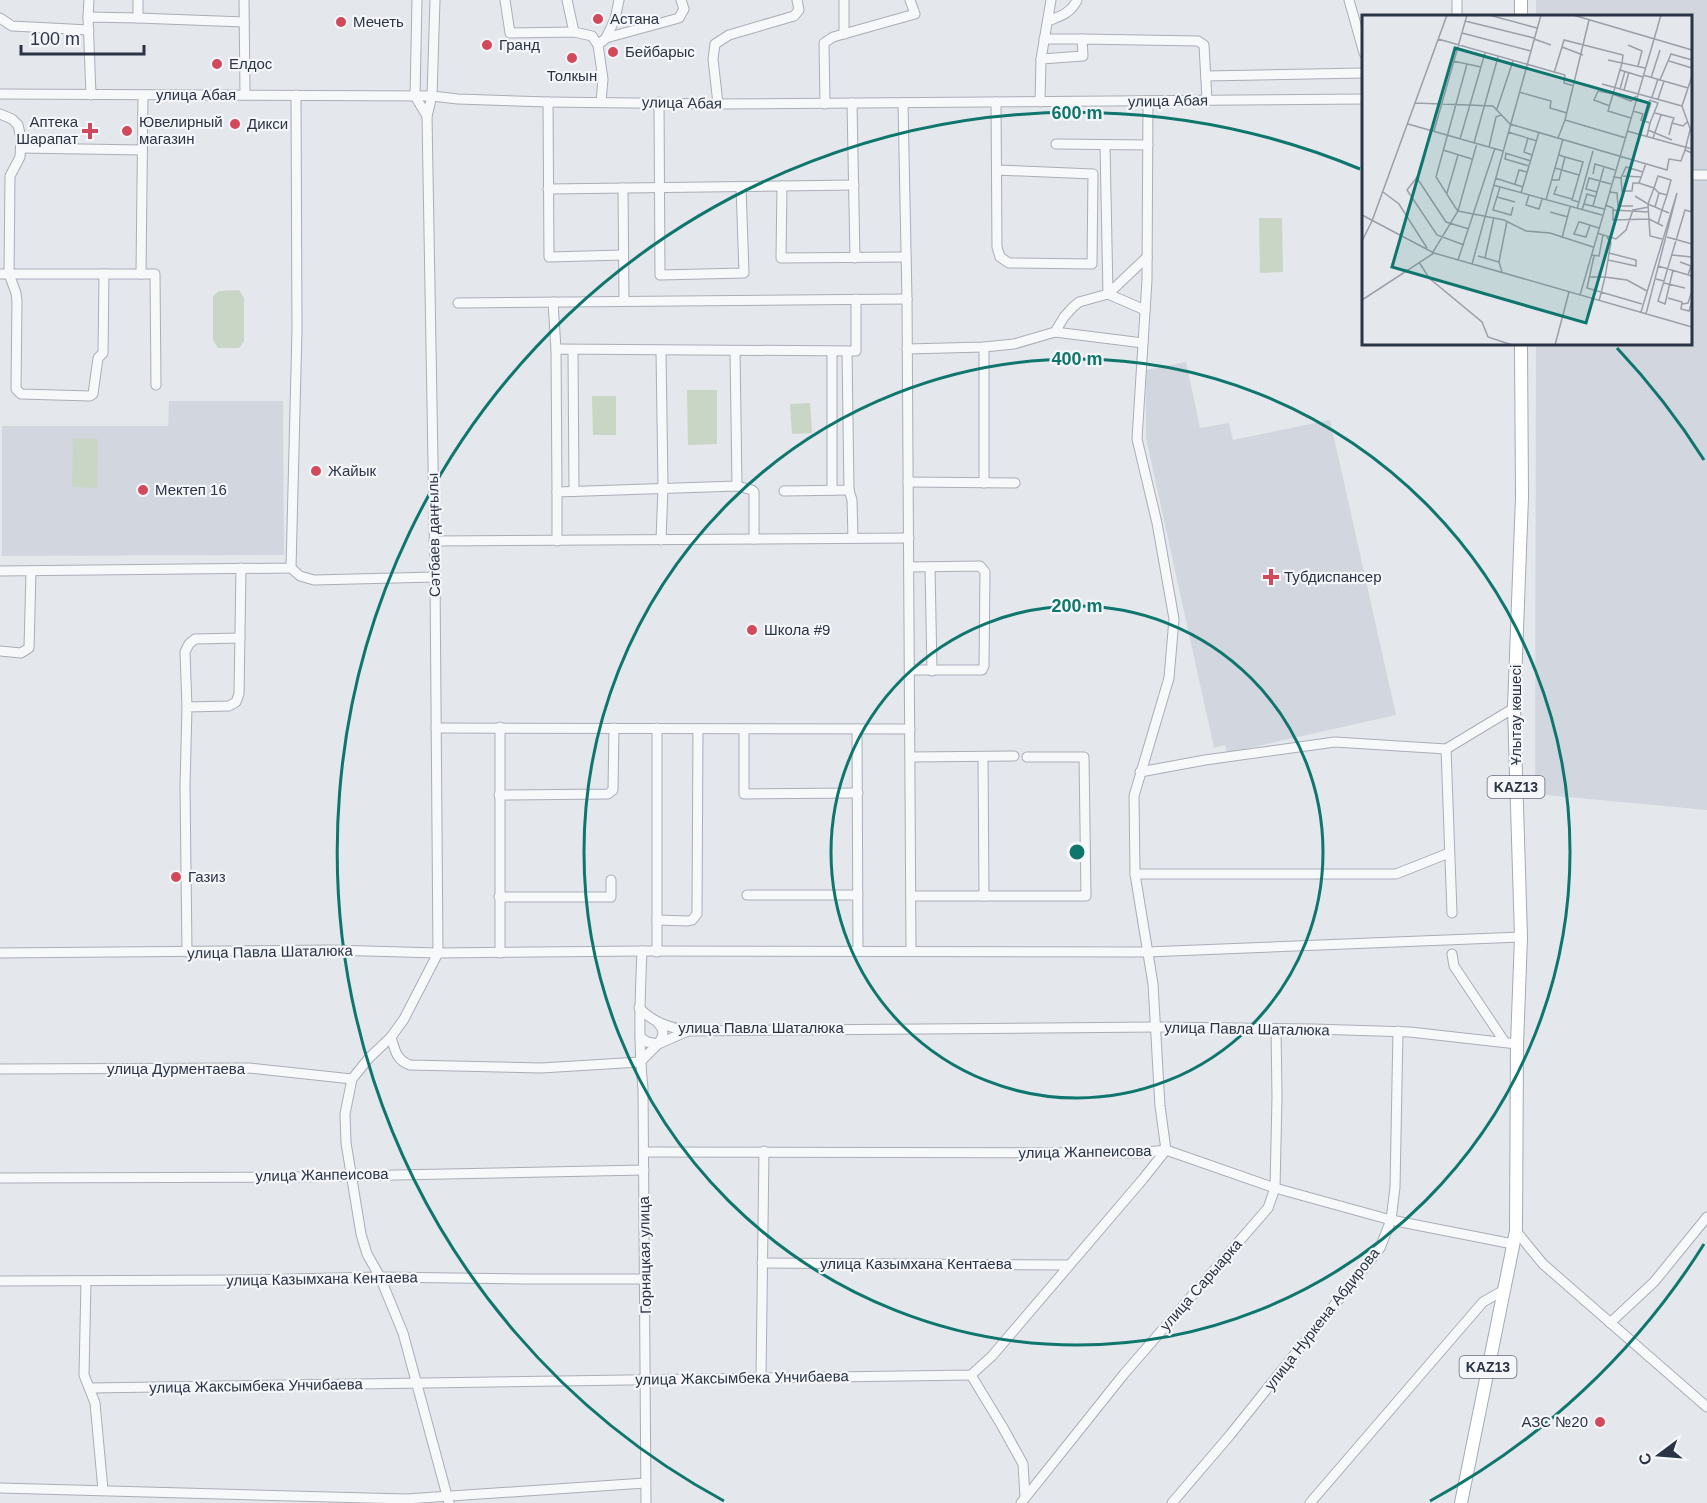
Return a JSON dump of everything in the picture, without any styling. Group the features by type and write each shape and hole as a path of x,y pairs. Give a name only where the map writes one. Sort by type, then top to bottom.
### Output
{"main road":[{"name":"Ұлытау көшесі","path":"1515,1231 1510,1043 1521,937 1514,708 1522,497 1521,345"},
{"name":"KAZ13","path":"1461,1503 1515,1231"}],"street":[{"path":"89,0 91,95"},
{"path":"138,0 138,18"},
{"path":"244,0 245,95"},
{"path":"417,0 415,96 427,117"},
{"path":"427,117 432,96 435,0"},
{"path":"505,0 510,33 574,32 602,41 679,18 684,9 681,0"},
{"path":"567,0 574,32"},
{"path":"601,102 602,41 615,19 619,0"},
{"path":"718,104 713,59 715,44 729,35 794,16 799,10 797,0"},
{"path":"844,0 844,34"},
{"path":"825,104 824,43 844,34 915,14 910,0"},
{"path":"1040,102 1041,59 1051,0"},
{"path":"1048,21 1073,9 1077,0"},
{"path":"1349,0 1362,46"},
{"path":"88,17 244,22"},
{"path":"0,18 12,26 89,30"},
{"path":"1044,39 1202,42 1207,100"},
{"path":"1041,59 1083,56 1082,39"},
{"path":"1206,76 1362,73"},
{"name":"улица Абая","path":"0,94 432,96 548,102 718,104 1362,99"},
{"path":"141,274 143,95"},
{"path":"291,568 297,330 296,95"},
{"path":"1023,1500 1023,1464 971,1375 993,1356 1166,1150 1160,1106 1153,984 1135,874 1134,796 1169,678 1174,619 1137,439 1147,258 1148,101"},
{"path":"548,102 549,257 623,255"},
{"path":"658,102 660,275 744,273 741,187"},
{"path":"996,102 997,247 1002,260 1010,263 1092,264 1092,174 997,170"},
{"path":"903,103 907,299 911,951"},
{"path":"852,104 855,258"},
{"path":"0,114 12,119 18,125 21,148 18,164 10,176 4,274 18,302 16,389 18,392 21,394 90,396 93,394 98,358 103,353 104,274"},
{"name":"Сәтбаев даңғылы","path":"427,117 435,578 438,953"},
{"path":"1056,144 1148,145"},
{"path":"1105,145 1108,294"},
{"path":"21,148 142,150"},
{"path":"548,189 854,185"},
{"path":"782,186 781,258 906,257"},
{"path":"623,188 624,301"},
{"path":"1055,332 1064,317 1079,302 1108,294 1147,258"},
{"path":"4,274 154,274 156,385"},
{"path":"1108,294 1145,310"},
{"path":"556,349 856,351 856,299"},
{"path":"458,303 907,299"},
{"path":"553,302 556,349 557,541"},
{"path":"907,349 1014,344 1055,332 1143,343"},
{"path":"984,347 984,483"},
{"path":"573,350 574,491"},
{"path":"661,351 663,487 661,540"},
{"path":"735,351 737,486"},
{"path":"832,352 832,490"},
{"path":"847,352 849,490 852,500 853,538"},
{"path":"908,482 1015,483"},
{"path":"557,492 737,486 754,492 754,539"},
{"path":"784,491 849,490"},
{"path":"434,541 909,537"},
{"path":"909,567 980,566 985,572 984,666 982,670 910,670"},
{"path":"930,567 932,671"},
{"path":"187,707 229,706 236,702 241,568"},
{"path":"0,571 291,568 300,576 314,580 435,578"},
{"path":"0,651 21,653 29,648 31,571"},
{"path":"188,952 185,786 186,652 189,644 195,639 240,638"},
{"path":"1140,772 1205,760 1335,742 1446,749 1514,708"},
{"path":"436,728 910,729"},
{"path":"500,728 500,952"},
{"path":"499,795 608,794 613,790 614,728"},
{"path":"657,728 657,952"},
{"path":"657,920 688,921 692,920 696,914 698,729"},
{"path":"857,729 858,951"},
{"path":"744,730 744,794 858,793"},
{"path":"1446,749 1452,913"},
{"path":"910,757 1014,756"},
{"path":"983,757 984,896"},
{"path":"911,896 1086,896 1084,757 1027,757"},
{"path":"1135,874 1395,874 1449,853"},
{"path":"499,897 611,897 611,880"},
{"path":"747,895 858,895"},
{"name":"улица Павла Шаталюка","path":"0,953 331,950 438,953 1147,952 1521,937"},
{"path":"639,1008 642,951"},
{"path":"438,953 404,1019 391,1037 369,1058 352,1079 345,1114 346,1143 361,1234 367,1254 380,1277 403,1333 448,1500"},
{"path":"1452,954 1454,966 1510,1043"},
{"name":"улица Павла Шаталюка","path":"639,1008 666,1027 688,1031 1276,1029 1398,1031 1510,1043"},
{"name":"Горняцкая улица","path":"639,1008 644,1152 646,1503"},
{"path":"391,1037 397,1057 403,1063 410,1065 541,1068 640,1062 664,1036 664,1030 658,1023 649,1022 640,1026"},
{"name":"улица Сарыарка","path":"1023,1500 1124,1374 1268,1208 1275,1188 1276,1029"},
{"path":"640,1037 647,1042 658,1044 688,1031"},
{"name":"улица Нуркена Абдирова","path":"1172,1503 1230,1435 1380,1248 1391,1220 1395,1187 1398,1031"},
{"name":"улица Дурментаева","path":"0,1069 249,1068 352,1079"},
{"name":"улица Жанпеисова","path":"644,1152 1139,1153 1166,1150 1275,1188 1391,1220 1513,1244"},
{"path":"761,1378 764,1151"},
{"name":"улица Жанпеисова","path":"0,1178 644,1170"},
{"path":"1610,1323 1654,1282 1707,1217"},
{"path":"1515,1231 1543,1264 1707,1407"},
{"name":"улица Казымхана Кентаева","path":"762,1263 1070,1265"},
{"name":"улица Казымхана Кентаева","path":"0,1281 380,1277 645,1278"},
{"path":"86,1281 84,1375 91,1388 98,1423 103,1490"},
{"path":"1310,1503 1483,1302 1504,1290"},
{"name":"улица Жаксымбека Унчибаева","path":"91,1388 971,1375"},
{"path":"0,1488 304,1498 448,1500 645,1483"}],"shaded area":[{"path":"1536,0 1707,0 1707,810 1535,794 1536,345 1692,345 1692,15 1536,15"},
{"name":"Тубдиспансер","path":"1186,362 1200,428 1229,423 1233,440 1330,420 1396,715 1227,753 1225,745 1214,748 1146,438 1146,370"},
{"name":"Мектеп 16","path":"169,401 283,401 284,555 2,556 2,426 168,426"}],"green space":[{"path":"1259,218 1282,218 1283,272 1260,273"},
{"path":"239,290 244,298 244,341 239,348 218,348 213,340 213,296 219,291"},
{"path":"687,390 717,390 717,444 688,445"},
{"path":"592,396 616,396 616,435 593,435"},
{"path":"810,403 812,433 792,434 790,404"},
{"path":"73,438 98,439 97,488 72,487"}],"place":[{"name":"Астана","path":"598,19"},
{"name":"Мечеть","path":"341,22"},
{"name":"Гранд","path":"487,45"},
{"name":"Бейбарыс","path":"613,52"},
{"name":"Толкын","path":"572,58"},
{"name":"Елдос","path":"217,64"},
{"name":"Дикси","path":"235,124"},
{"name":"Аптека Шарапат","path":"90,131"},
{"name":"Ювелирный магазин","path":"127,131"},
{"name":"Жайык","path":"316,471"},
{"name":"Мектеп 16","path":"143,490"},
{"name":"Тубдиспансер","path":"1271,577"},
{"name":"Школа #9","path":"752,630"},
{"name":"Газиз","path":"176,877"},
{"name":"АЗС №20","path":"1600,1422"}]}
